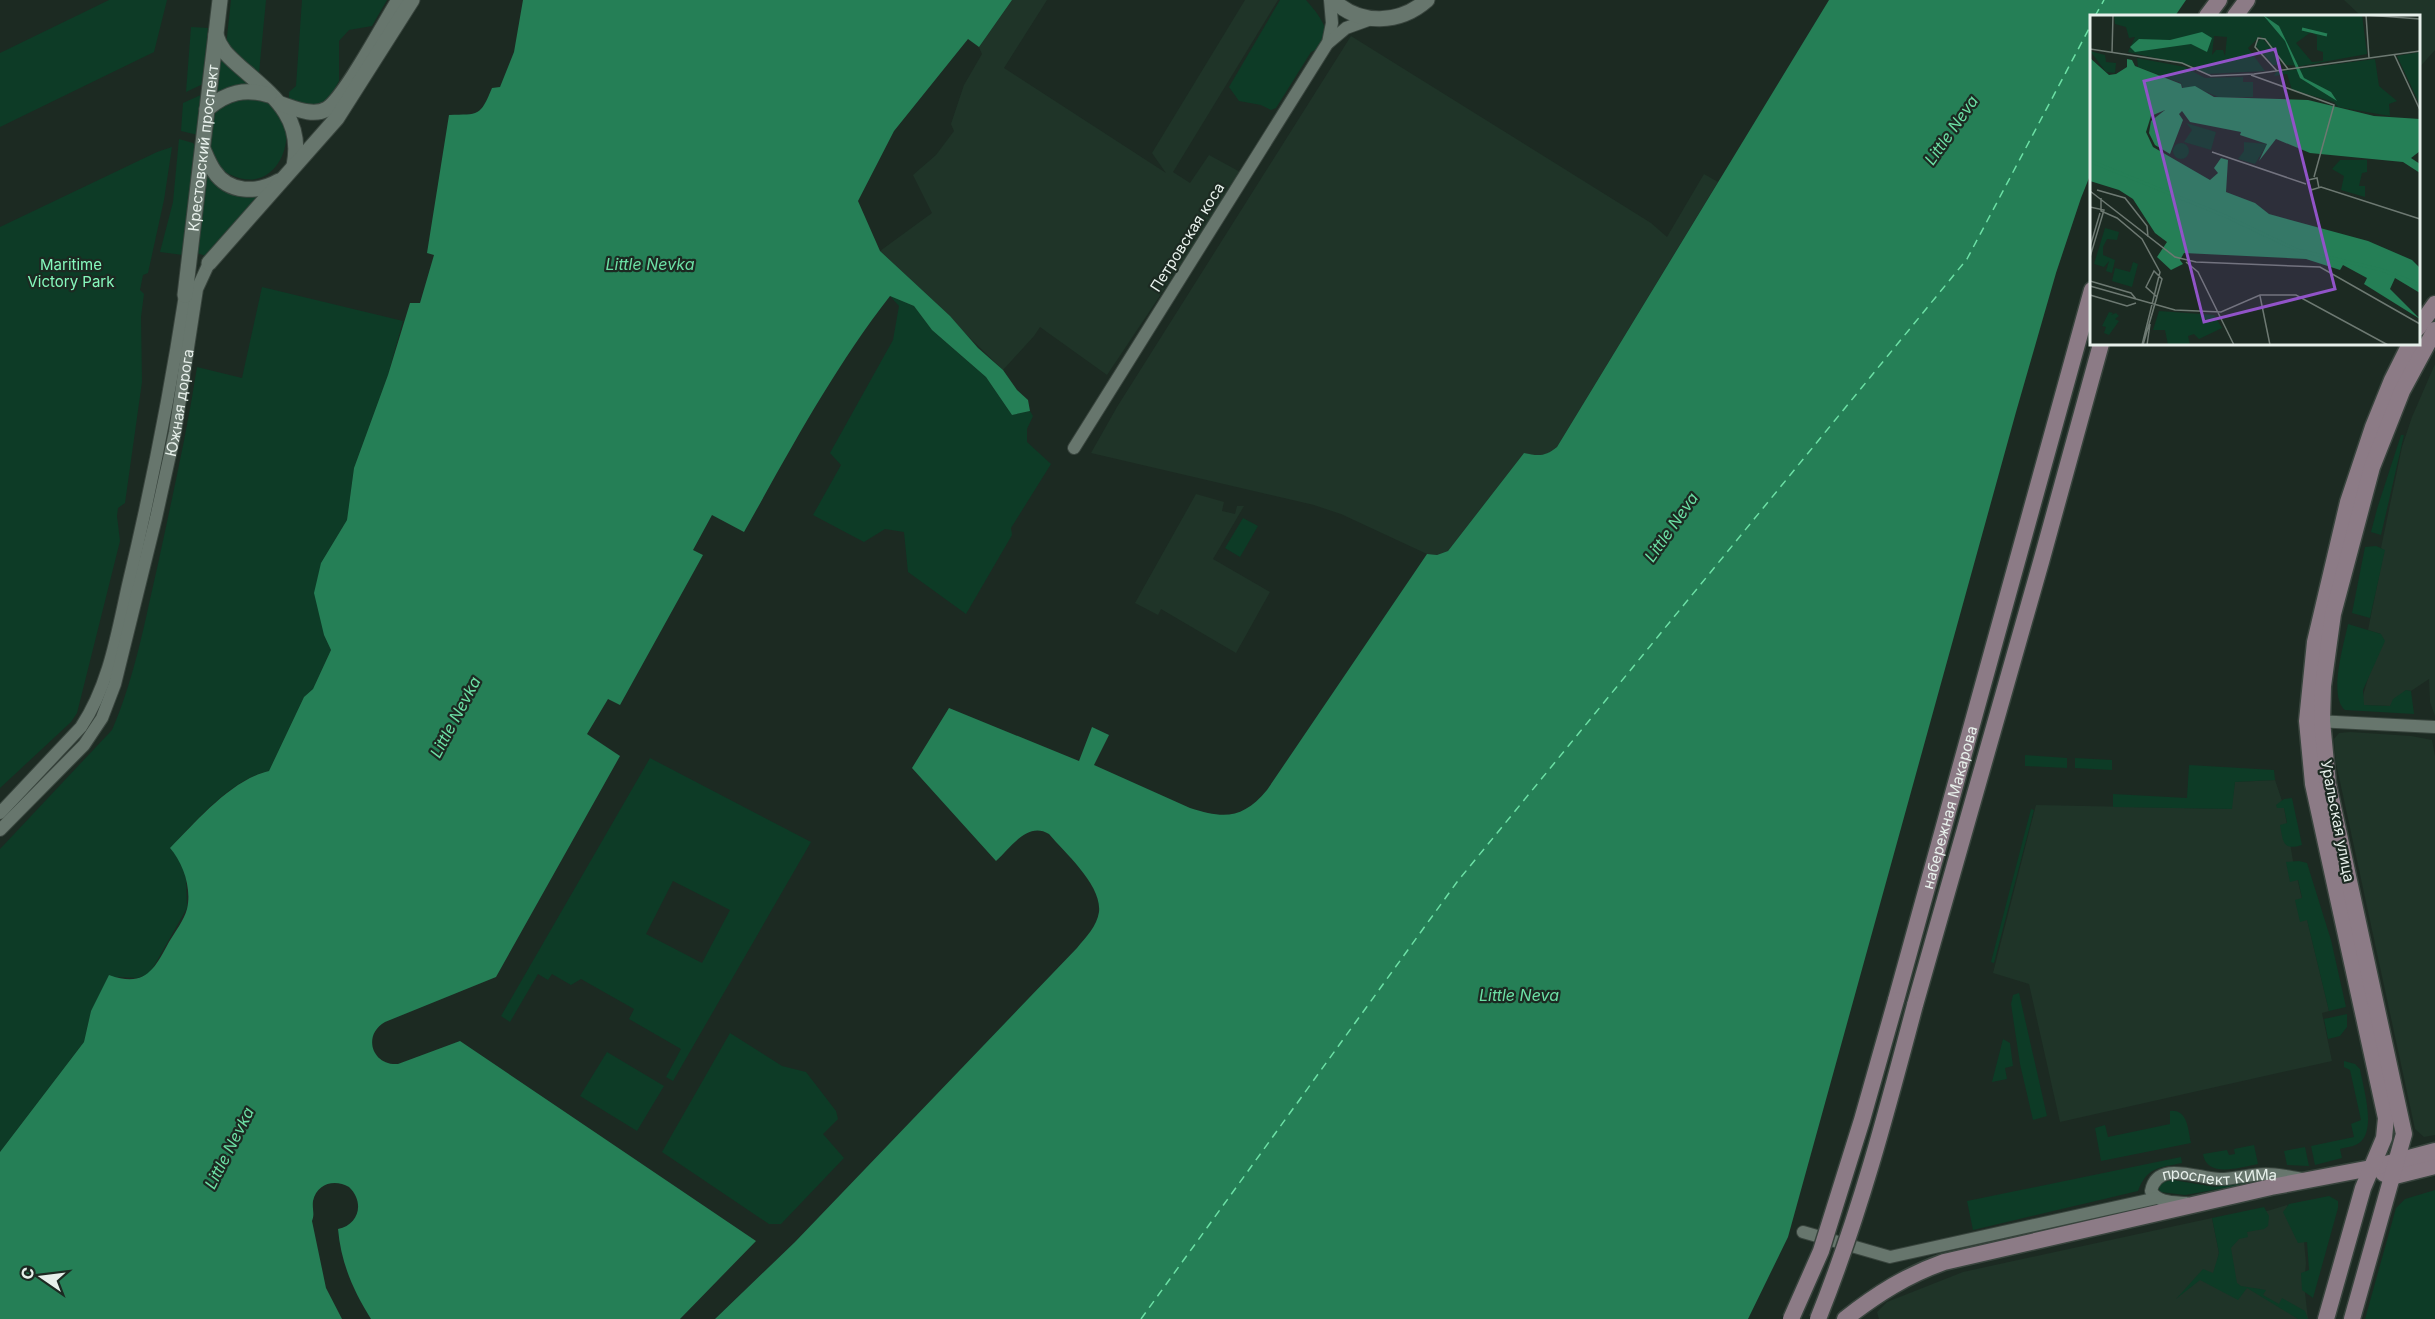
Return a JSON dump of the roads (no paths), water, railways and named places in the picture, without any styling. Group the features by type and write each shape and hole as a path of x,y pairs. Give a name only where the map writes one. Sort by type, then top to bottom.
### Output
{"main road":[{"path":"2208,15 2219,0"},
{"path":"2236,15 2247,0"},
{"name":"набережная Макарова","path":"1791,1319 1821,1251 1896,1000 2090,295"},
{"path":"2420,325 2435,304"},
{"name":"Уральская улица","path":"2352,1319 2397,1160 2403,1131 2315,721 2327,646 2361,504 2403,391 2435,330"},
{"name":"набережная Макарова","path":"1818,1319 1843,1258 1860,1203 2038,573 2100,345"},
{"name":"Уральская улица","path":"2326,1319 2363,1188 2384,1138 2386,1118 2313,784 2315,642 2348,502 2373,427 2410,345"},
{"name":"проспект КИМа","path":"1845,1319 1883,1290 1923,1269 2005,1246 2310,1179 2372,1168 2435,1151"},
{"path":"2372,1168 2391,1177 2435,1166"}],"street":[{"name":"Крестовский проспект","path":"185,295 220,0"},
{"path":"207,109 220,98 236,92 259,92 313,112 326,110 342,94 399,0"},
{"name":"Южная дорога","path":"0,830 84,745 102,718 116,684 175,432 197,290 209,263 337,118 412,0"},
{"path":"1331,0 1349,12 1371,19 1402,16 1428,0"},
{"name":"Петровская коса","path":"1328,44 1332,23 1331,0"},
{"name":"Петровская коса","path":"1074,448 1328,44 1346,28 1371,19"},
{"path":"216,35 223,50 277,100 293,125 297,152 294,166"},
{"path":"203,149 215,173 235,187 245,190 267,188 282,180"},
{"name":"Южная дорога","path":"0,813 81,727 91,712 105,680 144,519 168,405 185,295"},
{"path":"2315,721 2435,727"},
{"name":"проспект КИМа","path":"2196,1204 2157,1198 2151,1191 2152,1185 2157,1178 2171,1173 2219,1179 2264,1174 2310,1179"},
{"path":"1803,1232 1890,1257 2157,1198"}],"water":[{"name":"Little Nevka","path":"523,0 1012,0 979,47 968,39 894,131 858,201 880,251 950,316 978,348 1003,370 1017,390 1028,400 1030,411 1012,415 986,377 932,330 914,306 890,296 849,352 744,532 712,515 693,550 703,555 620,705 608,699 587,734 620,756 496,977 385,1022 374,1034 372,1042 376,1055 389,1063 398,1064 460,1041 756,1241 680,1319 371,1319 349,1276 338,1229 345,1227 355,1218 357,1199 349,1187 333,1183 322,1187 315,1195 312,1221 326,1288 342,1319 0,1319 0,1152 84,1042 91,1011 109,975 131,979 140,978 147,974 158,961 184,917 188,901 185,876 170,848 228,792 241,783 269,771 304,697 313,689 331,650 324,635 314,593 321,563 347,520 354,468 388,375 410,303 420,303 434,255 427,253 449,115 477,112 481,109 492,88 500,87 514,52"},
{"name":"Little Neva","path":"1829,0 2186,0 2176,15 2090,15 2090,176 2056,273 2016,412 1788,1237 1748,1319 715,1319 795,1242 1077,948 1091,931 1098,917 1098,902 1089,880 1049,834 1041,831 1027,833 996,861 912,768 949,708 1079,761 1092,727 1109,735 1094,765 1202,812 1223,815 1241,811 1250,807 1267,790 1427,554 1437,555 1448,551 1524,453 1541,455 1557,447"}],"park label":[{"name":"Maritime Victory Park","path":"71,272"}]}
